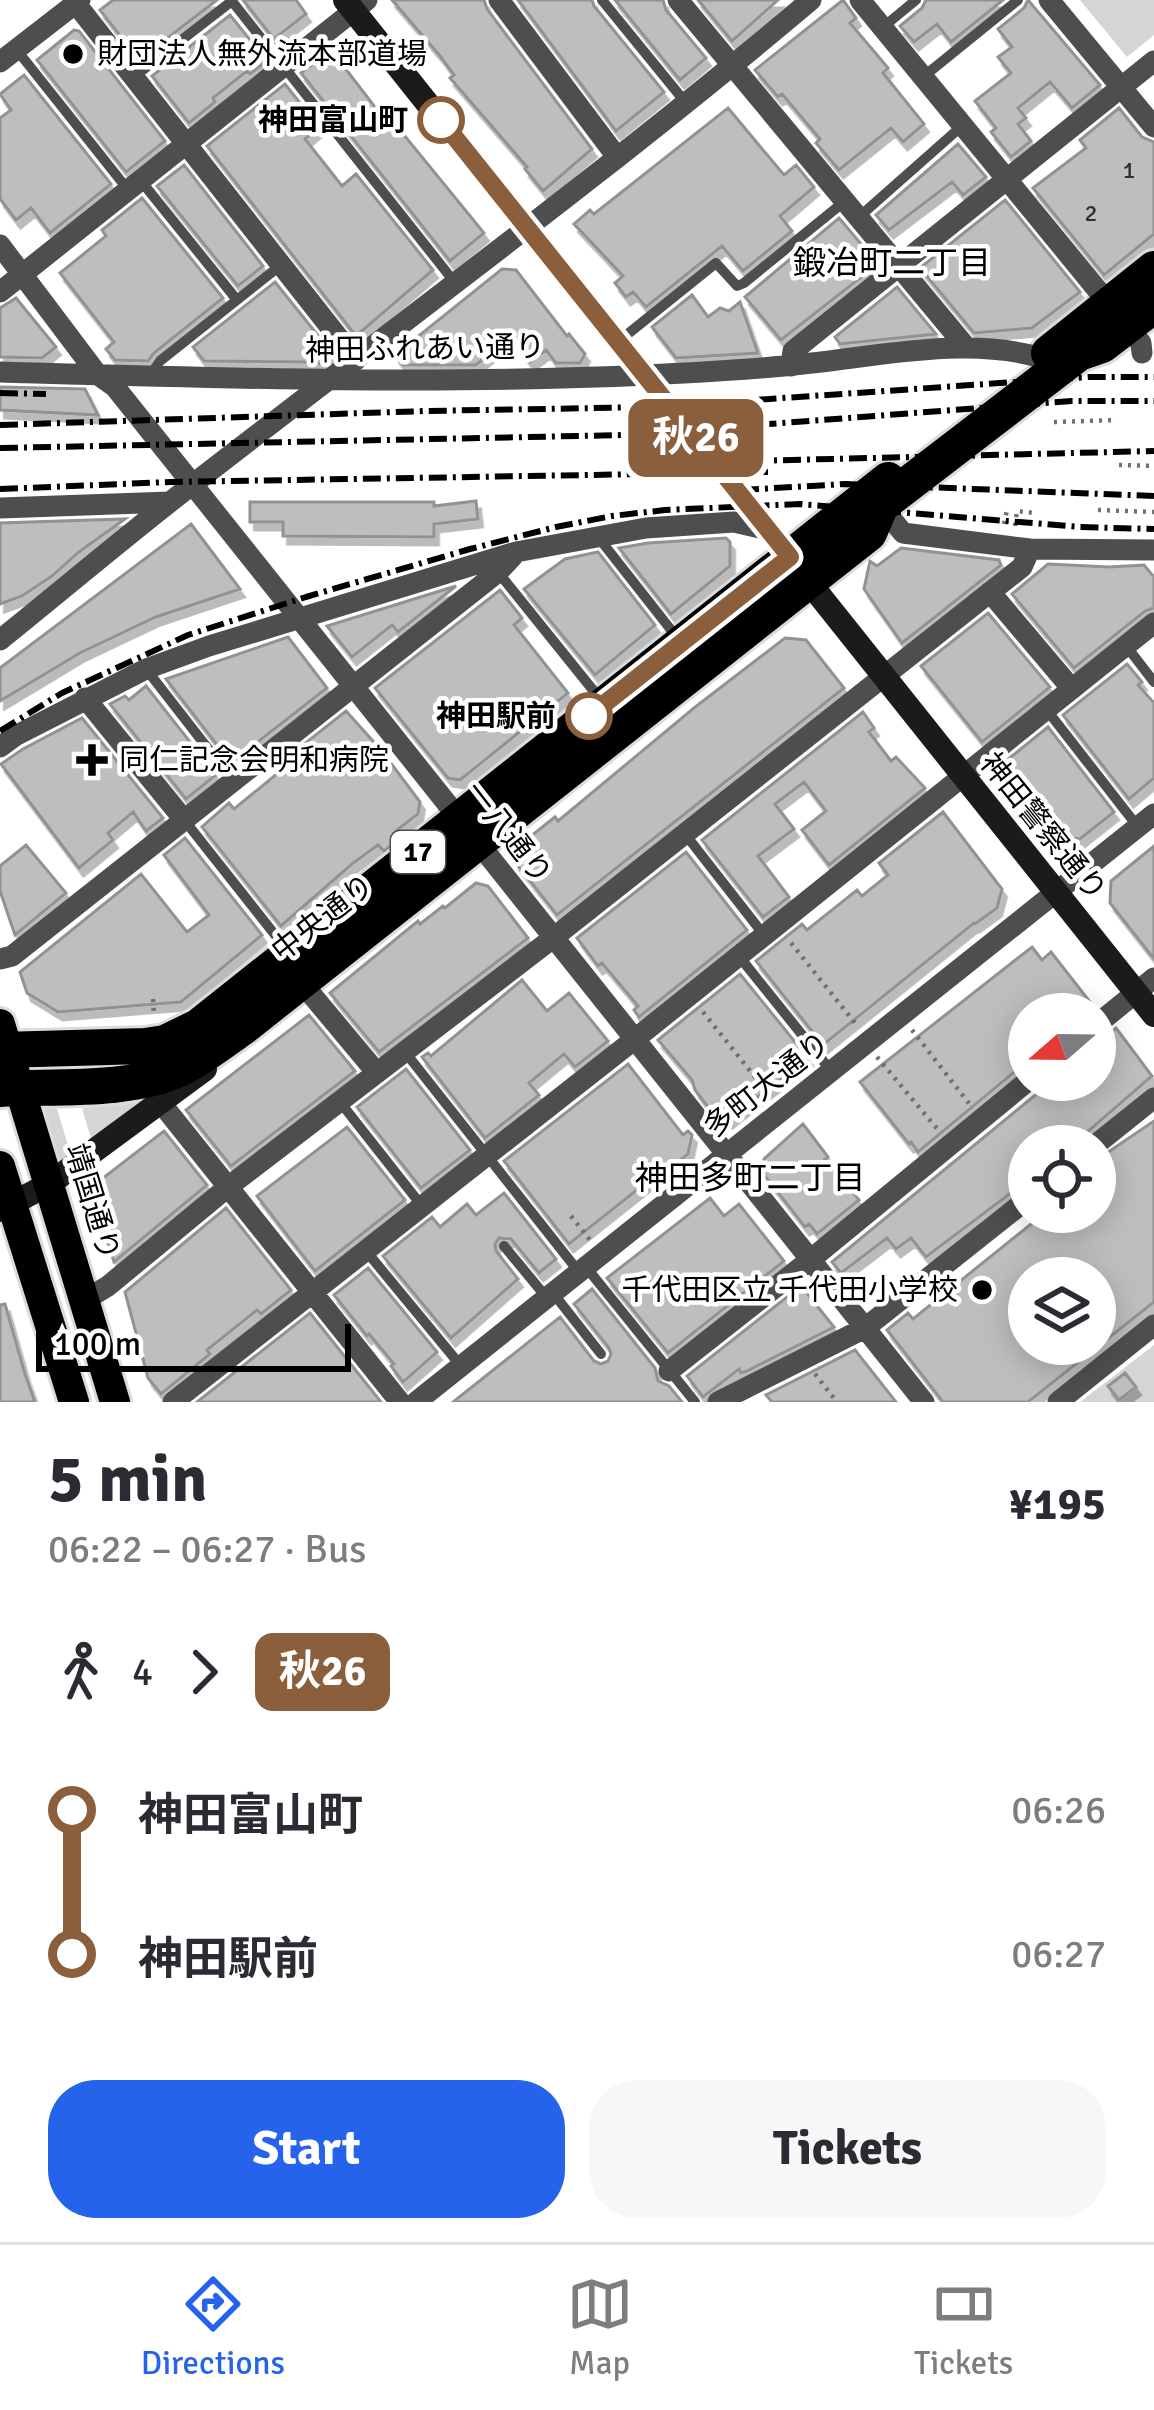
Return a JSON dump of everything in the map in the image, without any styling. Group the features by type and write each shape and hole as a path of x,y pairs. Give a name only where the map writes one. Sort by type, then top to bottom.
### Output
{"highway":[{"name":"中央通り","path":"469,830 604,704 789,556 1052,362 1132,328 1154,269"},
{"path":"882,528 1132,328"},
{"name":"中央通り","path":"3,1041 165,1043 295,968 469,830 789,556 882,528 881,505 1052,362"},
{"name":"中央通り","path":"10,1088 111,1084 158,1076 196,1059 243,1028 295,968"}],"main road":[{"name":"靖国通り","path":"3,1041 10,1088 49,1184 115,1402"},
{"path":"0,1166 6,1207 74,1402"}],"street":[{"path":"499,0 617,157"},
{"path":"678,0 966,347"},
{"path":"0,640 170,502 528,228 811,0"},
{"path":"860,0 1132,328"},
{"path":"1049,0 1154,127"},
{"path":"8,56 76,1 356,360"},
{"path":"0,292 355,4"},
{"name":"神田警察通り","path":"355,4 964,776 1058,892 1145,985 1154,1015"},
{"path":"791,366 793,351 1154,62"},
{"name":"一八通り","path":"0,244 98,375 115,387 194,485 924,1402"},
{"name":"神田ふれあい通り","path":"0,372 329,381 647,375 791,366 966,347 1016,351 1052,362"},
{"path":"0,508 170,502"},
{"path":"0,747 146,669 516,552 646,528 734,522 789,556"},
{"path":"882,528 1030,549 1154,550"},
{"path":"85,1300 885,676 1022,567 1030,549"},
{"path":"0,959 12,956 185,821 498,572 516,552"},
{"path":"990,592 1072,689"},
{"path":"173,1402 1154,624"},
{"path":"85,698 185,821"},
{"name":"多町大通り","path":"416,1402 1146,821"},
{"path":"295,968 377,1073"},
{"path":"1116,1009 1145,985"},
{"path":"6,1207 49,1184 161,1103 211,1065 243,1028"},
{"path":"670,1371 1008,1098"},
{"path":"1116,1128 1154,1098"},
{"path":"161,1103 400,1402"},
{"path":"718,1402 866,1328 1008,1215"},
{"path":"1058,1402 1154,1325"}],"lane":[{"path":"134,77 231,0 456,284"},
{"path":"602,0 686,103"},
{"path":"882,28 916,0"},
{"path":"922,77 1018,0"},
{"path":"8,56 135,186 237,300"},
{"path":"619,341 716,263 736,286 744,284 963,125"},
{"path":"149,376 160,361 281,266"},
{"path":"598,537 681,643"},
{"path":"498,572 604,704"},
{"path":"1126,646 1154,682"},
{"path":"146,669 234,782"},
{"path":"1046,710 1146,821"},
{"path":"185,821 295,968"},
{"path":"685,834 770,930"},
{"path":"739,955 832,1072"},
{"path":"405,1052 694,1402"},
{"path":"340,1102 422,1206"},
{"path":"503,1246 601,1354"},
{"path":"366,1251 461,1366"}],"path":[{"path":"1054,422 1117,420"},
{"path":"1119,464 1154,465"},
{"path":"1098,510 1154,512"},
{"path":"1004,524 1006,511"},
{"path":"1015,526 1017,511 1035,513"},
{"path":"770,930 950,1145"},
{"path":"689,995 771,1096"},
{"path":"153,999 154,1015"},
{"path":"912,1030 982,1119"},
{"path":"571,1216 590,1240"},
{"path":"803,1360 837,1402"}],"shaded area":[{"path":"1080,0 1154,0 1154,35 1127,57"},
{"path":"158,1088 163,1091 142,1100 91,1139 82,1108 114,1105"},
{"path":"57,1109 71,1155 63,1161 59,1161 43,1112"},
{"path":"1154,1345 1154,1402 1080,1402"}],"building":[{"path":"113,0 217,0 139,60 100,10"},
{"path":"243,0 296,0 306,14 274,39"},
{"path":"392,0 484,0 592,149 543,191"},
{"path":"518,0 592,0 664,92 616,131"},
{"path":"615,0 663,0 706,58 680,80"},
{"path":"698,0 778,0 732,41"},
{"path":"843,0 856,18 850,23 888,68 883,73 924,124 903,142 891,128 839,170 816,143 820,139 755,70"},
{"path":"926,0 1003,0 951,42 937,24 914,42 900,26"},
{"path":"1028,0 1100,85 1072,108 1050,82 1018,108 1026,118 1018,124 1031,141 1011,157 975,101 1011,73 998,57 1012,47 998,29"},
{"path":"230,15 267,61 213,98 215,102 189,123 152,76"},
{"path":"74,30 165,141 126,172 37,60"},
{"path":"331,50 484,233 450,261 301,73"},
{"path":"24,75 111,184 50,233 31,208 16,220 0,199 0,118 11,110 0,94"},
{"path":"285,84 319,127 305,139 342,186 356,174 433,270 356,336 207,146"},
{"path":"728,108 784,175 796,165 814,187 780,216 792,231 743,271 722,246 646,307 633,292 626,297 615,283 623,276 574,224 590,210 594,214"},
{"path":"1119,108 1142,137 1154,142 1154,234 1104,275 1033,188 1086,148 1080,140"},
{"path":"958,144 986,177 963,195 952,182 889,230 876,215"},
{"path":"184,165 263,266 238,286 157,186"},
{"path":"142,198 223,298 148,361 115,360 106,349 114,342 60,273 106,236 102,230"},
{"path":"1005,200 1080,292 1032,328 974,333 920,268"},
{"path":"839,218 878,264 781,340 745,297"},
{"path":"502,269 516,270 585,354 580,363 556,363 546,350 530,362 510,337 476,365 403,365 395,355"},
{"path":"275,282 333,354 320,364 204,361 193,347"},
{"path":"897,287 936,334 840,344 835,337"},
{"path":"692,295 708,317 740,302 758,353 676,358 652,327"},
{"path":"16,298 56,347 42,358 0,357 0,308"},
{"path":"0,387 85,389 98,415 0,410"},
{"path":"476,501 478,519 434,524 434,537 283,536 283,522 250,522 250,502 434,502 434,506"},
{"path":"125,519 52,576 0,604 0,523"},
{"path":"191,524 240,589 156,617 80,653 0,701 0,668"},
{"path":"726,538 730,566 671,614 619,548 648,543"},
{"path":"901,548 999,560 1001,565 902,643 864,589 870,561 877,566"},
{"path":"598,552 655,625 595,675 524,589 565,559"},
{"path":"1048,564 1144,565 1154,577 1154,608 1074,668 1012,594"},
{"path":"456,586 398,632 392,625 352,657 327,626"},
{"path":"500,590 522,618 514,625 568,693 460,780 448,778 375,688"},
{"path":"988,613 1050,687 982,742 921,666"},
{"path":"288,637 327,688 231,763 166,679"},
{"path":"785,638 806,640 844,688 557,915 515,862 516,848 555,817 558,821"},
{"path":"1127,664 1154,703 1154,778 1129,799 1063,715"},
{"path":"146,686 216,775 186,799 110,704 125,696 129,700"},
{"path":"346,711 420,802 418,814 397,830 402,837 384,851 378,845 352,864 281,926 202,827 229,803 234,809 283,769 279,764"},
{"path":"863,712 874,728 869,732 891,761 896,757 925,788 829,865 802,830 826,811 804,782 775,804 794,829 758,856 789,897 763,917 702,840"},
{"path":"82,718 163,818 146,831 133,812 108,833 113,840 79,868 1,764"},
{"path":"1048,727 1114,812 1080,839 1062,837 1048,822 1045,825 1001,765"},
{"path":"943,812 1002,889 997,908 823,1045 756,961 802,924 807,930 857,890 862,896 888,875 879,863"},
{"path":"185,838 262,935 181,1002 58,1012 27,993 20,972 141,874 187,932 209,915 164,855"},
{"path":"26,845 66,893 15,935 0,891 0,866"},
{"path":"1154,846 1154,959 1110,903 1111,881"},
{"path":"686,852 747,930 639,1017 634,1010 638,1006 577,938"},
{"path":"476,883 488,886 528,938 379,1052 330,993 418,921 445,908"},
{"path":"1032,947 1042,960 1051,952 1083,993 1008,993 1008,1077 918,1152 860,1082"},
{"path":"740,974 808,1058 728,1120 718,1120 658,1040"},
{"path":"522,980 547,1011 569,993 608,1041 575,1067 564,1054 529,1083 539,1095 485,1138 422,1057 431,1056"},
{"path":"309,1015 355,1071 231,1166 186,1110"},
{"path":"1116,1028 1152,1076 1095,1125 1008,1125 1008,1195 926,1257 911,1238 896,1249 887,1238 841,1273 832,1262 1028,1101 1116,1101"},
{"path":"628,1064 683,1135 688,1131 692,1135 688,1154 569,1244 504,1161"},
{"path":"406,1069 470,1150 421,1188 357,1107"},
{"path":"1154,1121 1154,1302 1116,1332 1116,1257 1008,1257 1008,1365 1075,1365 1028,1402 943,1402 887,1330 908,1313 913,1319 1020,1233 1116,1233 1116,1147"},
{"path":"803,1124 859,1200 817,1234 809,1224 805,1227 765,1176 764,1159"},
{"path":"347,1127 405,1200 315,1271 257,1196"},
{"path":"164,1131 207,1185 114,1262 90,1188"},
{"path":"504,1193 556,1259 539,1273 511,1239 499,1238 496,1251 518,1279 451,1338 383,1256 432,1217 440,1227 467,1204 476,1215"},
{"path":"710,1198 724,1216 739,1204 784,1261 668,1353 607,1278"},
{"path":"226,1208 291,1290 207,1350 210,1354 161,1394 148,1378 125,1292"},
{"path":"368,1268 437,1352 403,1382 394,1364 334,1295"},
{"path":"801,1286 834,1327 747,1371 739,1369 703,1397 687,1376"},
{"path":"592,1289 655,1368 658,1381 682,1402 453,1402 560,1317 594,1361 608,1361 609,1348 574,1304"},
{"path":"5,1304 35,1402 0,1402 0,1305"},
{"path":"310,1313 381,1402 197,1402"},
{"path":"855,1350 896,1402 772,1402 766,1395"},
{"path":"1125,1373 1136,1387 1119,1400 1108,1386"}],"railway":[{"path":"0,425 653,407 1088,377 1154,377"},
{"path":"0,393 46,394"},
{"path":"0,448 625,435 1072,401 1154,401"},
{"path":"750,461 1154,451"},
{"path":"0,489 768,472"},
{"path":"741,490 846,484 1154,496"},
{"path":"0,731 62,693 188,635 470,549 612,516 800,504 1154,529"}],"bus line":[{"name":"秋26","path":"441,120 790,557 589,716"}],"place":[{"name":"財団法人無外流本部道場","path":"73,54"},
{"name":"神田富山町","path":"441,120"},
{"name":"神田駅前","path":"589,716"},
{"name":"同仁記念会明和病院","path":"92,760"},
{"name":"千代田区立 千代田小学校","path":"982,1290"}],"district":[{"name":"鍛冶町二丁目","path":"892,263"},
{"name":"神田多町二丁目","path":"750,1178"}]}
